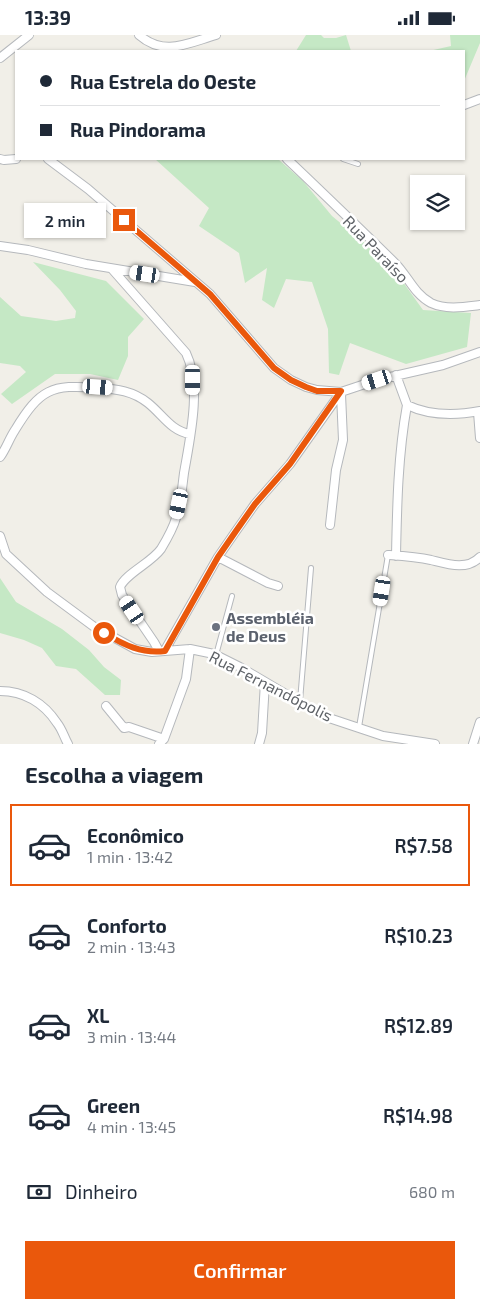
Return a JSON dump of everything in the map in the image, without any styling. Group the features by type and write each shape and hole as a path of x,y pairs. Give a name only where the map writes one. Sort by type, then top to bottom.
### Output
{"street":[{"path":"0,58 29,35"},
{"path":"139,35 157,47 170,48 216,35"},
{"path":"465,105 480,99"},
{"path":"0,159 15,159"},
{"path":"49,160 88,189 210,294 280,372 306,387 317,391 341,391 396,375 443,365 480,351"},
{"name":"Rua Paraíso","path":"288,160 397,265 423,298 433,304 456,308 480,305"},
{"path":"296,160 301,171"},
{"path":"0,246 28,250 112,269 195,282"},
{"path":"112,269 186,353 190,361 193,380 190,434 176,518 168,538 160,551 125,579 120,587 122,595 162,651 218,557 255,504 300,450 341,391"},
{"path":"396,375 407,405 401,439 392,555 431,560 451,565 468,564 480,557"},
{"path":"0,457 26,413 41,396 51,389 74,385 115,389 133,393 149,404 170,425 181,432 190,434"},
{"path":"330,525 336,470 343,440 341,391"},
{"path":"407,405 418,411 434,414 449,415 479,411 480,438"},
{"name":"Rua Fernandópolis","path":"0,536 6,554 13,562 77,615 116,640 135,649 152,652 190,649 204,651 240,667 324,716 383,736 435,744"},
{"path":"218,557 268,583 278,586"},
{"path":"106,706 124,728 129,727 162,742 186,679 190,649"},
{"path":"259,744 262,733 265,682"},
{"path":"0,691 35,700 49,711 68,744"},
{"path":"473,744 480,722"}],"lane":[{"path":"346,160 358,164"},
{"path":"359,727 392,555"},
{"path":"300,701 311,568"},
{"path":"216,655 232,596"}],"green space":[{"path":"306,35 336,38 346,35 351,50 297,50"},
{"path":"450,35 480,35 480,43 465,79 465,50 433,50 451,46"},
{"path":"156,160 279,160 303,181 332,216 390,264 423,310 471,313 467,347 406,364 350,343 339,375 329,373 328,329 312,282 286,279 274,308 262,300 267,268 245,283 239,253 199,226 209,208"},
{"path":"33,262 106,281 144,319 128,337 128,356 118,380 90,374 55,374 12,404 1,394 26,372 20,366 0,363 0,297 21,316 56,321 75,318 76,311 60,290"},
{"path":"0,578 16,602 62,629 89,650 104,667 121,680 120,695 105,695 76,669 56,666 42,648 0,633"}],"building":[{"name":"Assembléia de Deus","path":"216,622 220,624 220,632 210,628"}],"place":[{"name":"Assembléia de Deus","path":"216,627"}],"route":[{"path":"104,633 135,649 152,652 165,651 218,557 255,504 306,443 341,391 317,391 291,380 274,368 210,294 124,220"}]}
